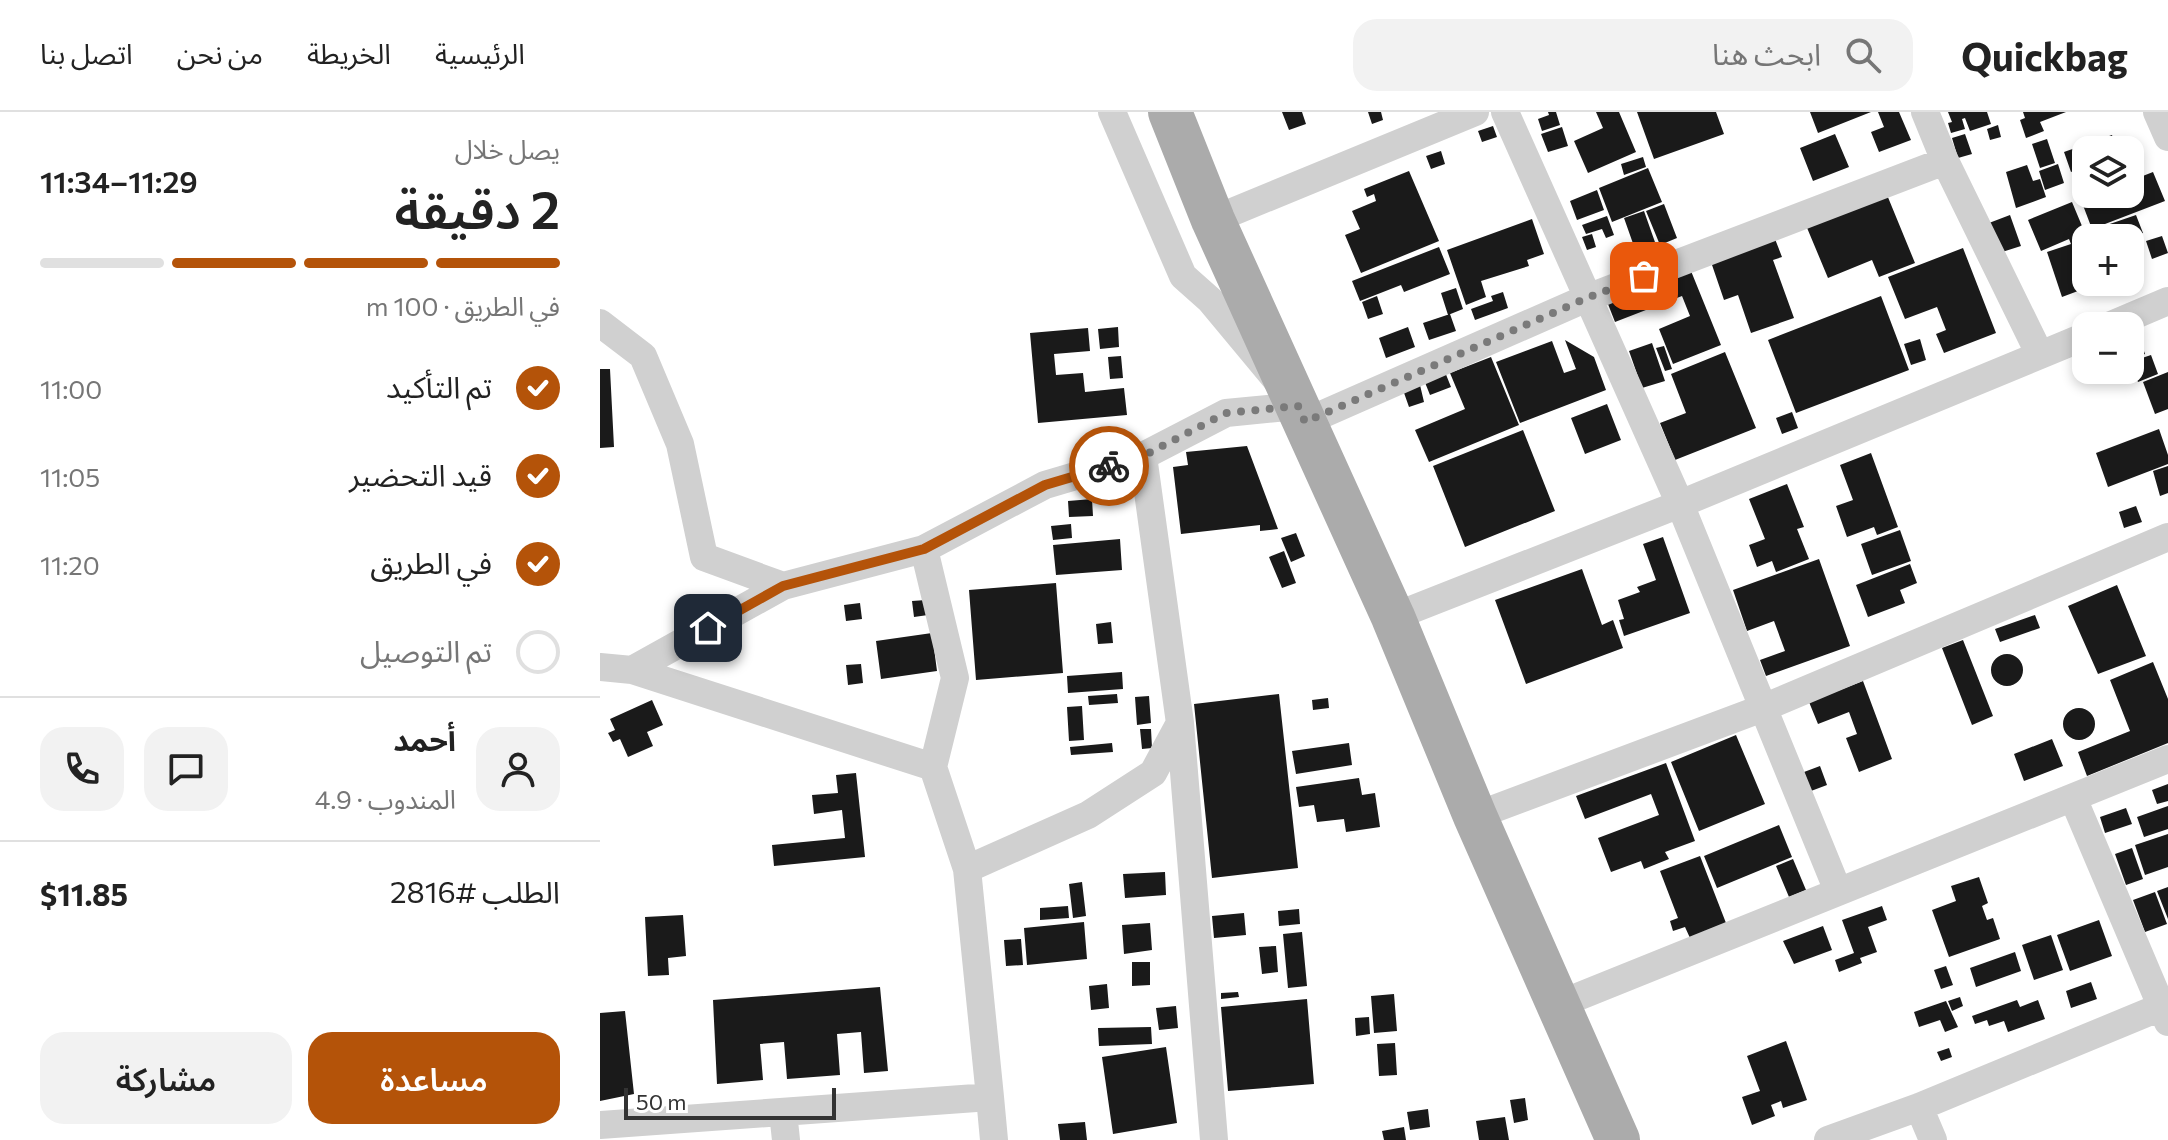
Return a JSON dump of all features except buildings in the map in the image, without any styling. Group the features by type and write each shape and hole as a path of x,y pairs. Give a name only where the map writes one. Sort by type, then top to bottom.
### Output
{"main road":[{"path":"1170,112 1213,220 1393,617 1475,816 1618,1140"}],"street":[{"path":"1112,112 1183,276 1210,300 1301,414"},
{"path":"1213,220 1475,112"},
{"path":"1505,112 1680,504 1838,891"},
{"path":"1925,112 1945,161 2040,355"},
{"path":"2157,112 2168,137"},
{"path":"632,670 783,586 924,549 1045,485 1143,456 1226,413 1301,414 1587,298 1945,161"},
{"path":"2142,312 2168,301"},
{"path":"600,323 643,356 680,444 704,557 783,586"},
{"path":"1393,617 1680,504 2072,342"},
{"path":"1143,456 1180,723 1214,1140"},
{"path":"1475,816 1763,708 2168,537"},
{"path":"924,549 955,678 933,767 967,869 994,1140"},
{"path":"600,667 632,670 933,767"},
{"path":"967,869 1088,815 1153,773 1180,723"},
{"path":"1560,1004 2168,759"},
{"path":"1828,1140 2166,1011 2073,798"},
{"path":"600,1125 990,1097"},
{"path":"1919,1107 1933,1140"},
{"path":"783,1112 786,1140"}],"way so far":[{"path":"1109,466 1143,456 1226,413 1298,406 1305,422 1644,276"}],"route":[{"path":"708,628 783,586 924,549 1045,485 1109,466"}]}
